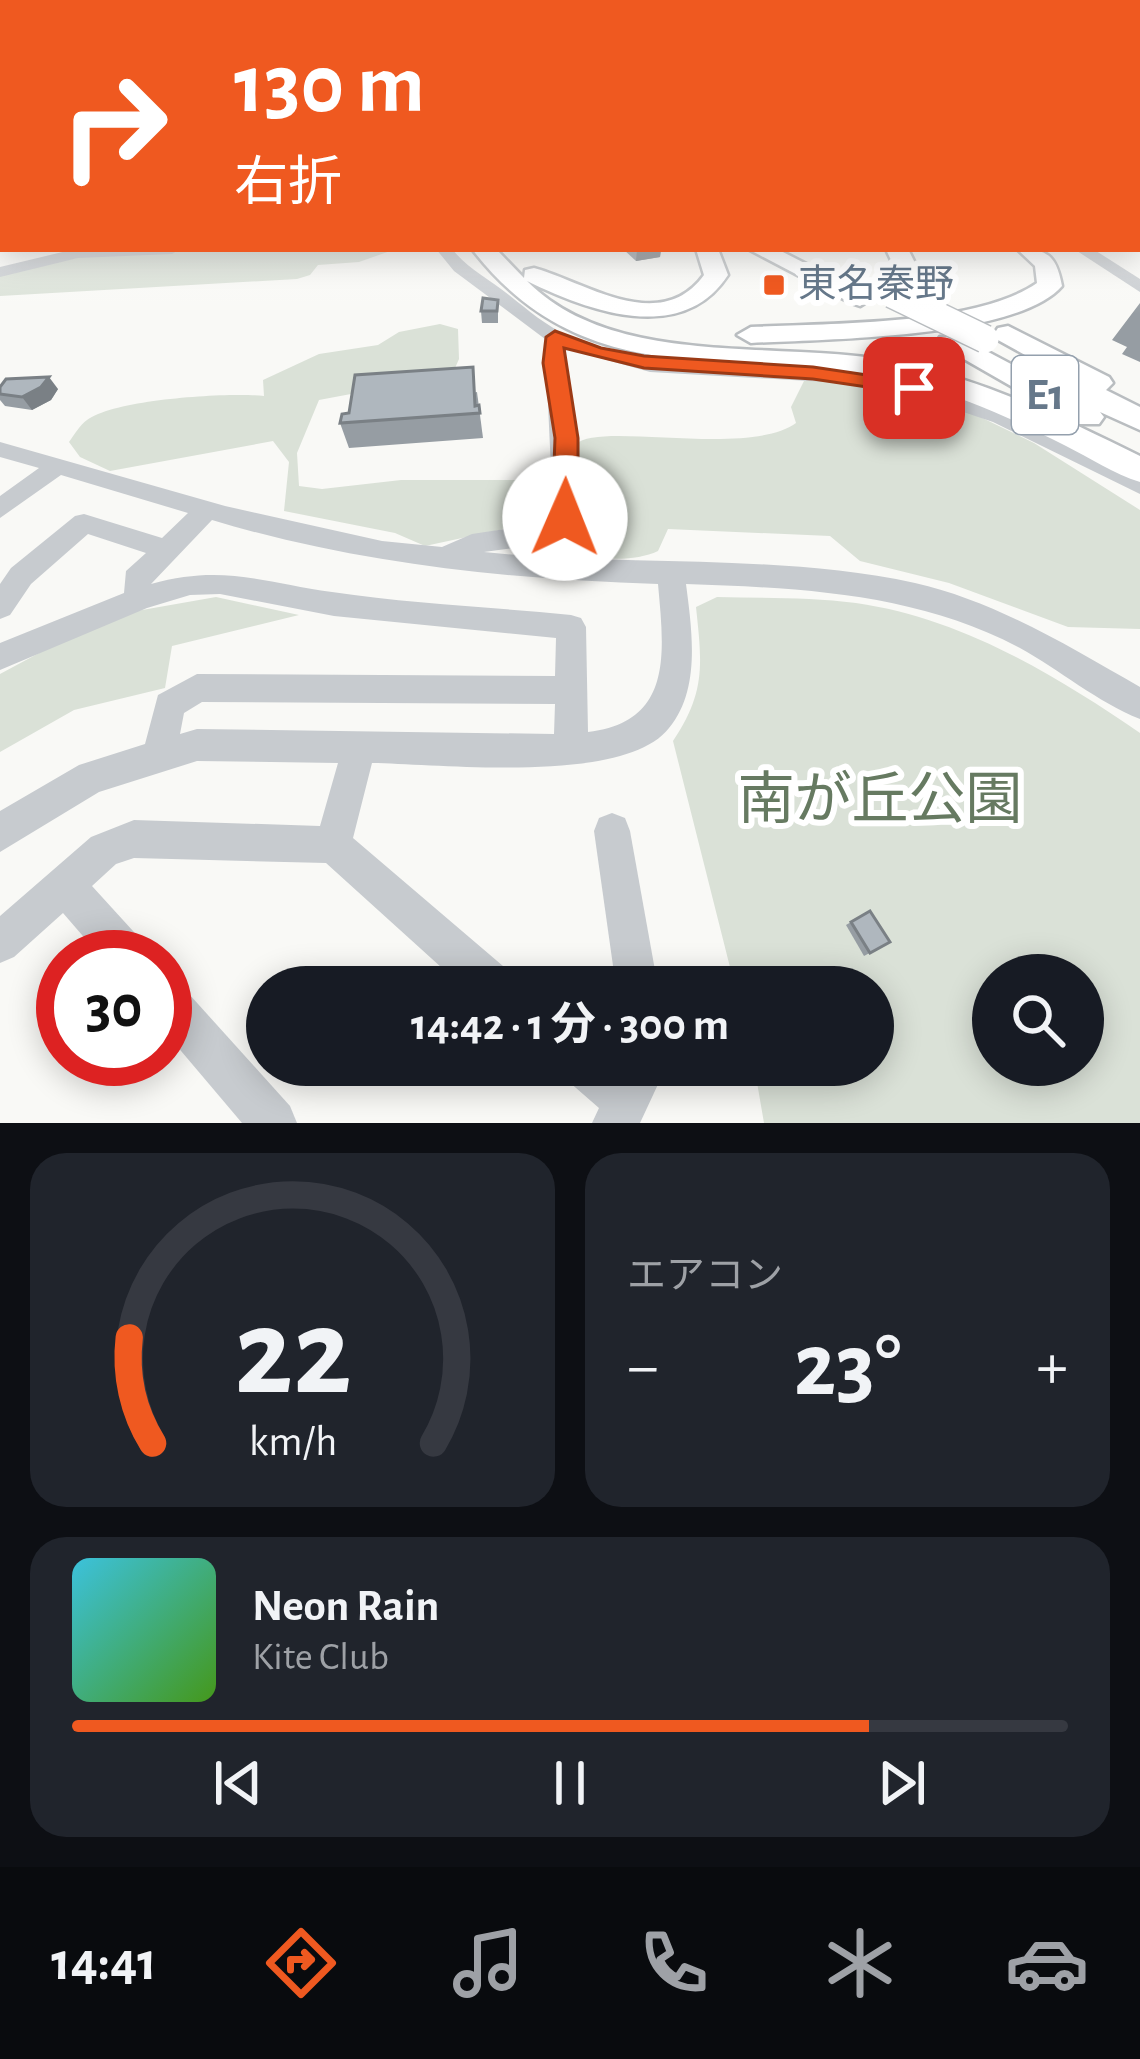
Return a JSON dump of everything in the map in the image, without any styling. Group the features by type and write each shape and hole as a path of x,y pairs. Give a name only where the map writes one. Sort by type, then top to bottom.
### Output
{"highway":[{"path":"493,252 598,304 655,308 682,302 712,284 716,275 708,252"},
{"path":"493,252 554,305 600,324 633,332 748,335 901,324 1024,305 1050,286 1046,263 1032,252"},
{"path":"493,252 538,308 597,337 681,352 783,357 903,372 974,393 1140,470"},
{"name":"E1","path":"765,252 1140,446"},
{"name":"E1","path":"801,252 996,337 1140,420"},
{"path":"898,252 906,269 996,337 1140,406"},
{"path":"534,274 570,304 623,322 747,329 974,308 1012,300 1031,291 1040,278 1036,265 1018,252"}],"street":[{"path":"0,272 102,252"},
{"path":"446,252 464,274 555,337 596,353 644,362 813,373 914,388 1061,443 1140,486"},
{"path":"1087,252 1140,287"},
{"path":"444,560 471,544 537,536 565,518 566,438 553,363 555,337"},
{"path":"0,449 302,535 444,560 799,577 916,595 1028,638 1140,704"},
{"path":"4,502 58,465"},
{"path":"139,598 136,579 208,509"},
{"path":"0,608 21,576 84,523 166,549"},
{"path":"0,834 29,811 91,776 197,745 571,750 604,749 635,740 668,704 677,680 671,574"},
{"path":"0,657 139,598 190,584 220,583 334,604 571,627 571,750"},
{"path":"160,753 169,705 197,688 571,690"},
{"path":"333,845 359,749"},
{"path":"612,831 626,876 636,966"},
{"path":"0,944 104,850 134,839 333,845 471,966"},
{"path":"65,885 104,930"},
{"path":"192,1031 273,1123"}],"green space":[{"path":"387,252 359,262 318,265 310,275 297,279 0,296 0,274 82,257"},
{"path":"440,324 458,329 459,359 452,375 319,400 297,453 299,486 535,480 551,497 532,523 425,546 395,533 284,511 289,462 273,441 110,471 80,457 69,442 84,422 101,413 173,399 264,396 263,380 319,354 378,345 399,332"},
{"path":"831,378 970,412 1034,443 1140,510 1140,629 1068,627 949,583 860,561 830,536 668,529 658,551 621,559 580,554 557,545 564,477 576,444 613,436 711,439 774,433 796,423 791,407 804,381"},
{"path":"216,597 299,615 172,646 165,688 74,710 0,752 0,674 108,616"},
{"name":"南が丘公園","path":"717,597 839,601 895,610 1005,652 1140,733 1140,1123 764,1123 758,1086 894,1086 894,966 730,966 673,741 696,692 700,645 696,607"}],"building":[{"path":"483,298 498,300 497,311 481,311"},
{"path":"473,367 475,406 479,405 480,413 340,423 342,414 349,413 355,375"},
{"path":"49,377 22,397 0,394 6,379"},
{"path":"870,911 890,942 870,953 851,922"}],"place":[{"name":"東名秦野","path":"774,285"}],"route":[{"path":"565,518 566,438 553,363 555,337 596,353 644,362 813,373 914,388"}]}
